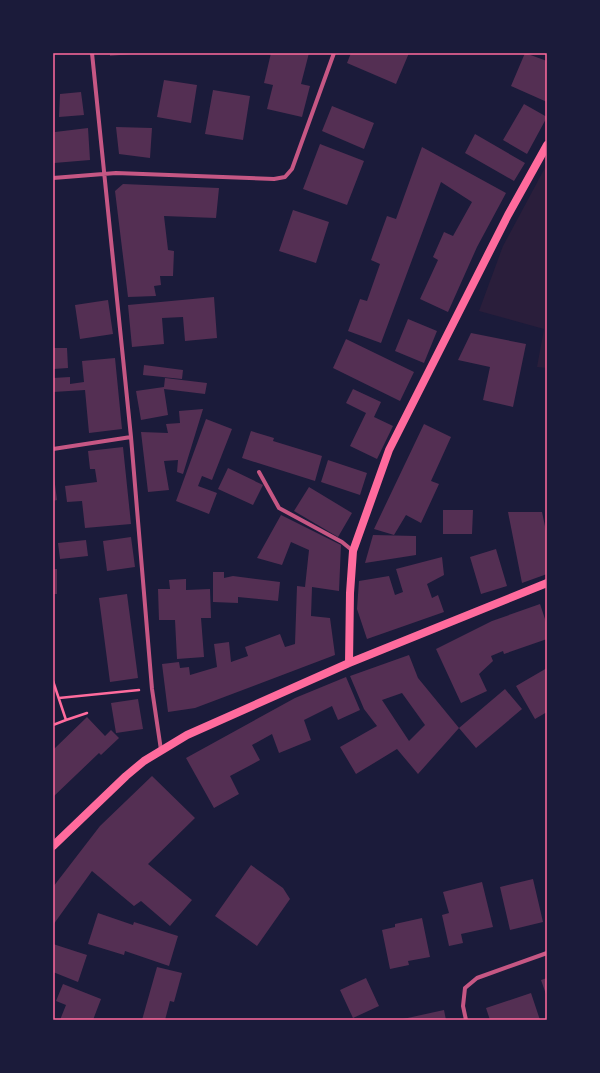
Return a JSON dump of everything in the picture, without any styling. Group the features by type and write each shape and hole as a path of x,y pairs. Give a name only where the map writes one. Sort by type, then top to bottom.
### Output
{"main road":[{"path":"349,663 350,593 353,551 389,450 508,215 547,145"},
{"path":"53,846 126,776 161,750 187,735 349,663 547,583"}],"street":[{"path":"92,53 131,437 152,689 161,750"},
{"path":"53,178 104,173 274,179 285,177 292,169 334,53"},
{"path":"53,449 131,437"},
{"path":"259,472 280,508 342,542 353,551"},
{"path":"466,1020 463,1006 465,988 477,978 547,954"}],"path":[{"path":"53,681 66,720"},
{"path":"59,698 152,689"},
{"path":"53,725 87,713"}],"shaded area":[{"path":"547,164 547,368 537,367 544,329 479,311 503,246"}],"building":[{"path":"110,53 131,53 131,54 110,56"},
{"path":"271,53 309,53 301,84 310,86 302,117 267,109 273,85 264,83"},
{"path":"351,53 409,53 396,84 347,63"},
{"path":"525,53 547,61 547,102 511,86"},
{"path":"164,80 197,85 191,123 157,117"},
{"path":"213,90 250,96 243,140 205,134"},
{"path":"81,92 84,115 59,117 60,94"},
{"path":"524,104 547,117 527,154 503,140"},
{"path":"332,106 374,123 364,149 322,131"},
{"path":"116,127 152,128 150,158 119,154"},
{"path":"88,128 90,160 54,163 55,132"},
{"path":"475,134 525,163 514,181 465,153"},
{"path":"320,144 364,161 347,205 303,189"},
{"path":"422,147 506,193 477,247 448,312 420,299 438,260 433,257 444,232 453,236 472,202 441,182 381,343 348,331 360,299 367,301 380,264 371,260 387,216 396,219"},
{"path":"123,184 219,188 216,218 164,216 168,250 174,251 173,276 160,276 161,285 154,286 156,296 128,297 115,191"},
{"path":"293,210 329,222 316,263 279,251"},
{"path":"214,297 217,338 185,341 183,317 162,318 164,344 132,347 128,305"},
{"path":"108,300 113,334 80,339 75,305"},
{"path":"408,319 437,331 424,363 395,351"},
{"path":"471,333 526,344 513,407 483,400 490,367 458,360"},
{"path":"346,339 414,372 400,401 333,368"},
{"path":"53,348 67,348 68,368 53,369"},
{"path":"115,358 122,429 89,433 85,390 53,392 53,378 70,377 70,384 84,382 82,361"},
{"path":"144,365 183,370 182,379 143,375"},
{"path":"165,378 207,383 205,394 164,389 168,415 141,420 136,391 164,387"},
{"path":"353,389 381,402 374,417 393,426 377,459 350,446 366,413 346,403"},
{"path":"203,409 183,474 177,472 178,460 164,461 169,490 148,492 141,432 168,433 166,424 180,423 179,411"},
{"path":"206,419 232,429 212,480 202,476 198,486 217,493 209,514 176,501"},
{"path":"424,424 451,437 431,481 439,484 421,523 406,515 394,535 374,529"},
{"path":"251,431 274,438 273,441 322,456 315,481 242,458"},
{"path":"123,447 131,524 85,528 82,501 67,502 65,486 97,482 95,469 90,469 88,451"},
{"path":"328,460 367,473 360,495 321,482"},
{"path":"228,468 263,485 253,505 218,489"},
{"path":"53,469 57,500 53,501"},
{"path":"309,487 352,513 338,537 294,511"},
{"path":"443,510 473,510 472,534 443,534"},
{"path":"508,512 542,512 547,536 547,574 522,583"},
{"path":"281,515 341,545 339,591 312,587 311,616 330,618 335,655 195,708 168,712 162,664 179,662 180,668 189,667 190,675 217,667 214,644 229,642 231,662 248,656 245,647 280,634 285,647 295,644 297,586 305,587 309,550 291,542 282,565 257,558"},
{"path":"373,535 416,536 416,555 365,563"},
{"path":"131,537 135,567 107,571 103,541"},
{"path":"86,540 88,556 60,559 58,543"},
{"path":"496,549 507,586 481,594 470,557"},
{"path":"442,557 444,575 427,584 432,598 438,595 444,612 367,639 357,609 359,581 389,576 395,595 403,592 396,569"},
{"path":"53,569 57,569 57,594 53,594"},
{"path":"213,572 224,572 224,578 233,576 280,582 278,601 238,597 238,603 213,602"},
{"path":"186,579 186,590 210,589 211,618 201,618 204,657 177,659 175,620 159,620 158,589 170,589 169,580"},
{"path":"127,594 138,678 110,682 99,598"},
{"path":"540,604 547,625 547,639 504,654 503,651 491,656 493,661 479,674 487,691 461,703 436,649 492,621"},
{"path":"409,655 418,678 459,728 418,774 397,749 356,774 340,747 377,726 364,709 350,676","holes":["402,693 425,725 409,741 382,700"]},
{"path":"547,668 547,712 535,719 516,686"},
{"path":"346,677 360,710 338,720 332,706 304,720 311,740 279,753 272,734 252,745 260,760 230,776 239,794 214,808 186,758 295,698"},
{"path":"505,689 522,709 476,748 459,728"},
{"path":"138,699 143,729 116,733 111,703"},
{"path":"87,717 105,736 111,730 119,738 101,755 99,753 53,797 53,750"},
{"path":"152,776 195,818 148,864 192,900 170,926 141,901 134,906 92,871 53,925 53,887 100,826"},
{"path":"251,865 283,888 290,899 257,946 215,916"},
{"path":"533,879 543,922 510,930 500,887"},
{"path":"482,882 493,927 461,934 463,943 449,946 442,915 449,913 443,892"},
{"path":"98,913 133,925 134,922 178,936 169,966 125,951 124,955 88,944"},
{"path":"422,918 430,957 408,961 409,965 390,969 382,930 395,927 395,924"},
{"path":"53,944 87,955 78,982 53,972"},
{"path":"157,967 182,973 174,1002 170,1001 165,1020 142,1020"},
{"path":"366,978 379,1006 353,1018 340,990"},
{"path":"547,978 547,997 541,980"},
{"path":"63,984 101,999 93,1020 60,1020 66,1005 56,1001"},
{"path":"531,993 540,1020 490,1020 486,1008"},
{"path":"444,1010 446,1020 403,1020 403,1019"}]}
